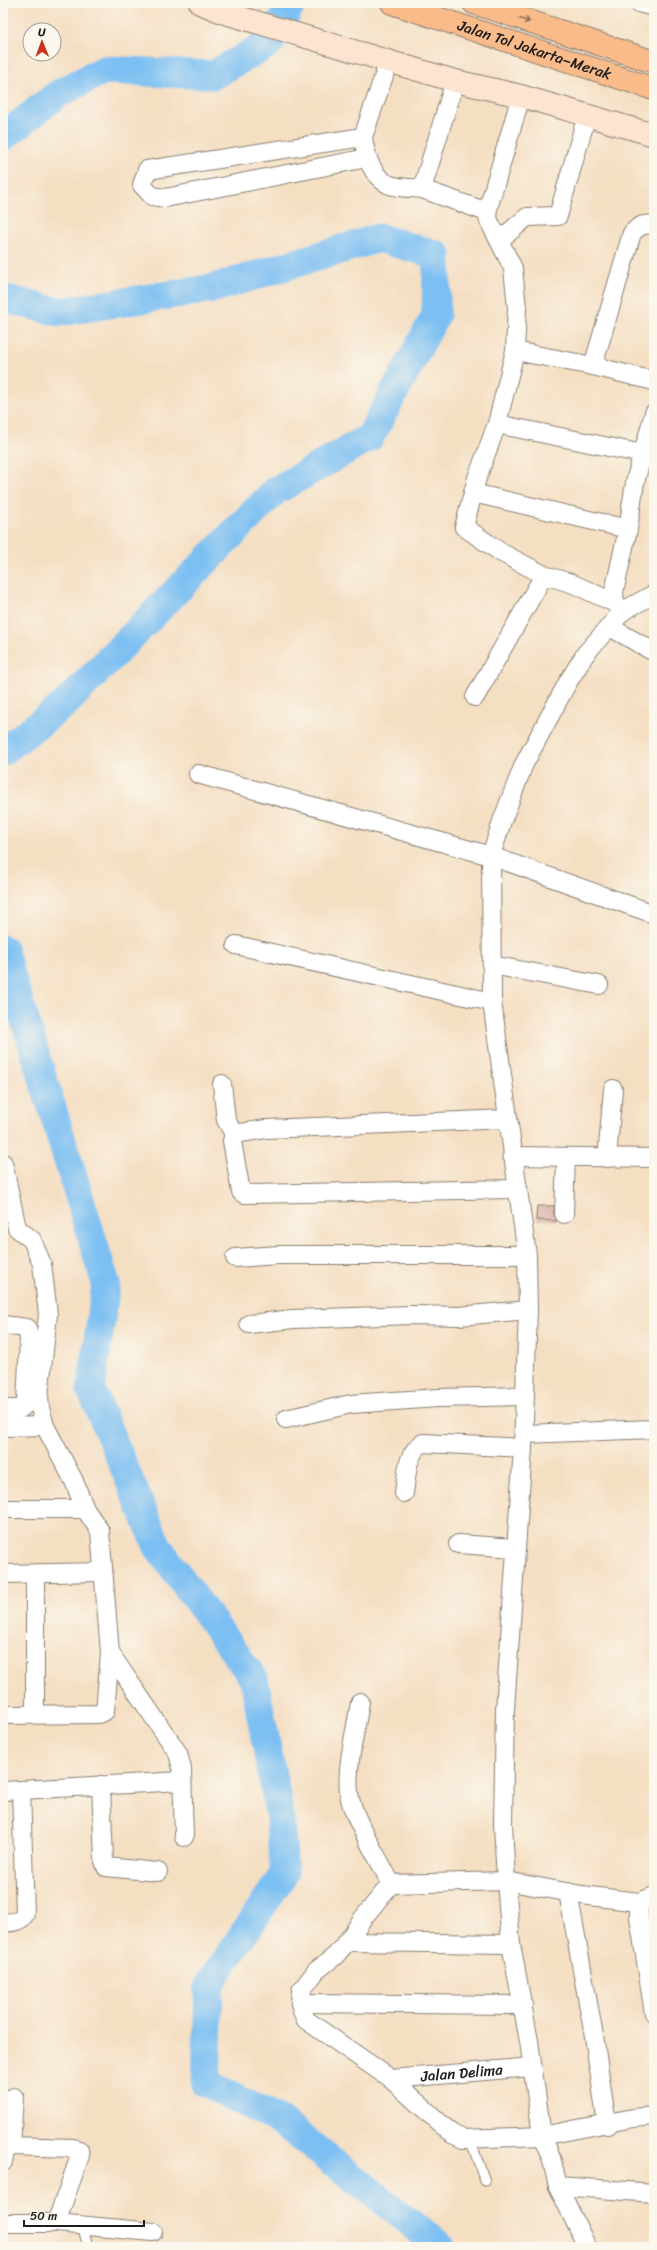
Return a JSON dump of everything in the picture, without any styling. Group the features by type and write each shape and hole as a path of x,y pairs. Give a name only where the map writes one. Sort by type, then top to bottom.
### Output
{"highway":[{"name":"Jalan Tol Jakarta–Merak","path":"392,3 654,89"},
{"name":"Jalan Tol Jakarta–Merak","path":"474,3 654,62"}],"street":[{"path":"200,3 232,11 455,81 521,96 654,135"},
{"path":"639,3 654,7"},
{"path":"382,59 363,137 368,158 375,172 389,184 422,189 487,212"},
{"path":"422,189 455,81"},
{"path":"521,96 487,212 489,221 513,268 517,308 515,351 497,424 473,493 464,526 502,553 544,575 571,583 619,607 654,594"},
{"path":"500,240 527,217 558,216 587,115"},
{"path":"363,137 147,170 142,185 152,196 165,198 368,158"},
{"path":"593,366 632,233 640,226 648,224 654,226"},
{"path":"515,351 593,366 654,381"},
{"path":"587,2247 558,2186 551,2157 542,2136 523,2005 512,1944 506,1880 503,1824 505,1709 523,1442 528,1310 527,1255 512,1156 492,1002 491,856 502,821 524,764 568,682 586,653 610,627 619,607 614,592 628,529 635,482 654,413"},
{"path":"497,424 643,454"},
{"path":"473,493 628,529"},
{"path":"475,697 544,575"},
{"path":"610,627 654,652"},
{"path":"198,774 491,856 654,914"},
{"path":"236,944 492,1002"},
{"path":"492,965 598,985"},
{"path":"222,1084 226,1120 234,1134 232,1141 241,1192 244,1194 518,1188"},
{"path":"607,1158 613,1089"},
{"path":"234,1134 266,1129 508,1119"},
{"path":"512,1156 566,1158 654,1158"},
{"path":"564,1214 566,1158"},
{"path":"3,1163 9,1220 32,1240 42,1264 48,1322 39,1396 40,1408 45,1426 74,1482 85,1509 100,1531 102,1572 110,1653 105,1711 98,1714 3,1715"},
{"path":"235,1258 279,1255 527,1255"},
{"path":"249,1324 293,1319 459,1316 528,1310"},
{"path":"3,1325 27,1328 29,1339 26,1404 20,1409 3,1410"},
{"path":"286,1418 351,1404 438,1398 524,1396"},
{"path":"3,1427 45,1426"},
{"path":"404,1493 409,1459 415,1447 423,1443 523,1442 654,1429"},
{"path":"3,1509 85,1509"},
{"path":"458,1544 516,1548"},
{"path":"3,1574 102,1572"},
{"path":"34,1714 35,1574"},
{"path":"110,1653 178,1754 182,1769 184,1838"},
{"path":"360,1702 348,1778 349,1794 354,1811 391,1884"},
{"path":"3,1791 182,1781"},
{"path":"101,1785 104,1861 106,1867 158,1872"},
{"path":"3,1923 14,1922 21,1919 24,1914 21,1790"},
{"path":"391,1884 506,1880 568,1892 647,1899 639,1917 654,2013"},
{"path":"391,1884 347,1942 335,1956 316,1971 301,1991 300,2003 306,2020 391,2079 452,2134 470,2139 542,2136 607,2125 633,2118 654,2116"},
{"path":"568,1892 594,2036 607,2125"},
{"path":"347,1942 512,1944"},
{"path":"300,2003 523,2005"},
{"name":"Jalan Delima","path":"391,2079 532,2067"},
{"path":"14,2097 7,2154 73,2148 80,2150 80,2156 56,2223"},
{"path":"558,2186 654,2193"},
{"path":"3,2224 56,2223 154,2232"}],"lane":[{"path":"470,2139 485,2181"},
{"path":"82,2225 88,2247"}],"building":[{"path":"537,1206 554,1206 554,1214 557,1221 536,1220"}],"waterway":[{"path":"3,137 58,94 104,70 213,75 270,43 292,3"},
{"path":"3,298 59,312 214,288 379,238 437,255 436,315 370,437 275,491 66,703 3,751"},
{"path":"3,949 106,1284 91,1390 158,1547 254,1679 280,1817 284,1874 209,1985 206,2083 280,2121 442,2247"}]}
